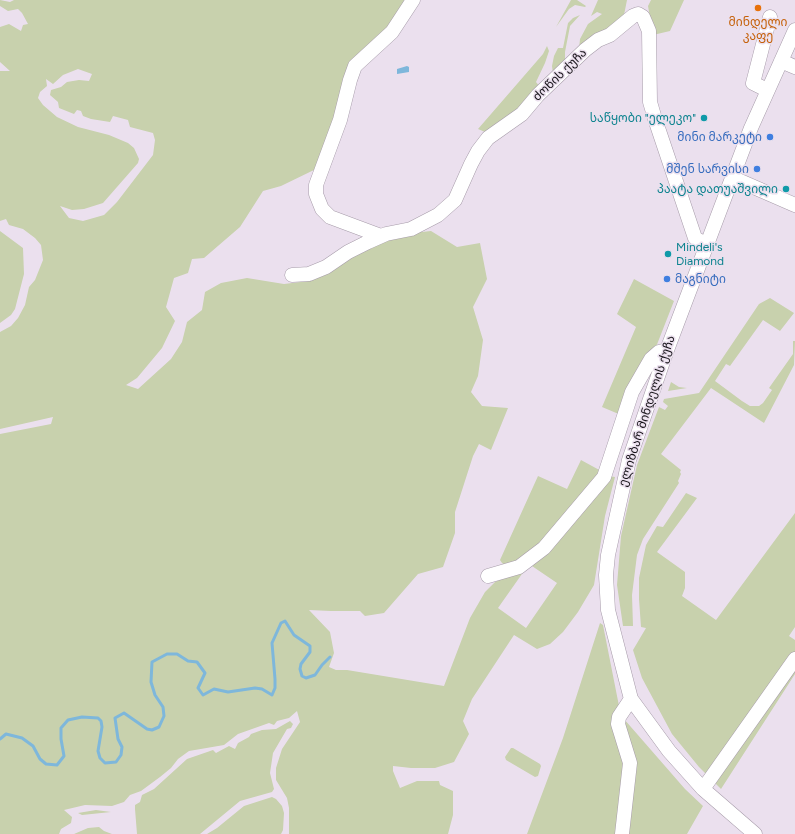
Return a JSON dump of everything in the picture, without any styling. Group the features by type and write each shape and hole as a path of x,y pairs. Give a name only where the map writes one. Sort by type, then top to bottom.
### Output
{"street":[{"path":"381,236 330,217 322,209 316,194 316,185 340,120 350,80 356,66 361,58 392,32 413,0"},
{"name":"ძოწის ქუჩა","path":"292,275 309,274 326,267 348,252 381,236 410,229 438,215 449,207 455,200 478,151 488,138 522,114 538,95 585,50 598,40 610,35 633,16 638,14 643,16 649,31 650,102 655,120 695,238 707,244"},
{"path":"767,90 753,83 770,17"},
{"name":"ელიზბარ მინდელის ქუჩა","path":"755,834 703,788 669,751 631,700 618,656 608,610 606,575 608,555 628,460 707,244 767,90 782,61 795,30"},
{"path":"782,61 795,67"},
{"path":"733,178 795,206"},
{"path":"488,576 520,567 544,548 604,477 632,392 651,359 659,352 667,350"},
{"path":"703,788 795,659"},
{"path":"622,834 630,763 618,724 619,717 631,700"}],"green space":[{"path":"0,0 10,2 14,0 408,0 396,20 376,38 336,118 316,169 281,186 263,191 240,227 204,258 192,259 188,273 174,278 166,307 175,321 162,348 137,378 126,385 138,389 171,359 182,342 187,322 202,310 205,292 221,283 247,278 284,284 309,281 385,238 419,231 431,231 457,247 480,243 487,279 473,307 483,340 478,376 471,392 482,406 508,408 491,450 479,444 473,456 455,512 455,533 443,567 418,574 384,613 365,616 360,611 309,610 330,632 334,653 329,667 336,670 347,670 444,686 470,618 485,592 495,582 522,569 609,476 615,477 605,516 594,585 578,612 563,632 550,644 537,649 514,635 472,699 463,721 469,734 454,762 435,768 393,766 393,771 400,788 417,781 439,781 440,785 453,791 453,815 448,834 289,834 289,808 287,798 276,780 276,768 282,749 300,722 297,711 289,718 277,721 274,725 269,723 238,734 224,745 189,751 178,759 171,768 160,777 141,791 130,795 124,802 112,806 85,805 64,810 72,817 71,823 61,829 59,834 0,834 0,434 51,424 53,417 0,429 0,332 11,326 18,318 25,305 29,287 35,280 43,260 41,245 35,238 23,229 9,225 6,219 0,221 0,71 10,71 0,62 0,27 9,24 21,31 23,25 28,24 18,9 8,11 0,6","holes":["78,69 92,74 89,81 79,80 67,82 61,87 51,90 50,95 58,102 59,108 74,114 77,110 81,111 83,116 91,119 110,122 113,116 128,120 130,127 153,133 155,140 153,155 117,202 104,215 83,221 69,218 60,206 72,210 84,209 103,203 138,163 139,159 134,148 128,143 109,135 78,127 57,117 43,105 38,98 40,92 47,86 46,79 53,84 63,75","529,564 557,583 526,628 498,608"]},
{"path":"571,0 577,0 586,6 575,5 569,9 556,27"},
{"path":"598,0 627,0 623,20 579,49 580,39 588,24 602,14 597,12 591,16"},
{"path":"651,0 684,0 670,31 653,35 648,6"},
{"path":"580,15 570,26 565,52 565,63 553,74 552,66 554,56 558,48 563,48 568,23 573,18"},
{"path":"547,46 549,51 536,82 540,87 519,112 485,132 478,129 543,54"},
{"path":"0,231 23,248 24,274 15,309 11,315 0,323"},
{"path":"634,279 674,301 656,347 621,415 602,407 636,327 617,314"},
{"path":"770,298 794,313 780,331 763,320 730,366 726,364 715,381 750,406 759,406 763,403 772,390 769,388 793,354 793,341 795,341 794,365 764,423 711,388 661,454 681,470 681,474 678,481 679,483 643,539 637,555 632,595 633,626 623,626 617,585 621,536 637,465 659,407 665,410 668,406 663,402 664,399 699,393 759,304"},
{"path":"671,382 679,387 687,388 668,391"},
{"path":"581,460 603,472 542,547 518,565 506,566 500,560 538,476 567,489"},
{"path":"686,493 697,498 657,552 685,572 685,588 682,596 716,620 795,513 795,627 789,636 795,640 795,674 721,789 699,767 672,734 642,678 633,650 646,628 641,627 639,578 646,545 657,526 663,527"},
{"path":"600,623 603,625 619,706 625,769 617,834 527,834 563,738"},
{"path":"624,719 685,789 703,806 687,834 625,834"},
{"path":"290,721 293,724 291,728 287,729 273,753 270,773 274,789 272,792 240,801 200,834 137,834 135,805 140,802 142,795 154,789 187,759 213,750 216,753 229,746 235,749 238,743 249,737 251,734 262,730 276,729"},
{"path":"511,748 540,764 541,766 538,776 535,777 506,760 505,757"},
{"path":"272,797 282,806 284,813 283,830 281,834 207,834 217,828 244,806"},
{"path":"96,810 111,812 82,815 78,813"},
{"path":"99,827 112,834 74,834 88,828"}],"water":[{"path":"407,66 409,67 409,72 397,74 397,69"}],"waterway":[{"path":"0,739 6,734 22,738 33,746 40,759 46,764 57,765 64,756 61,728 68,720 82,717 98,718 101,721 102,727 98,751 100,758 105,763 116,762 121,755 122,747 118,739 115,718 124,713 147,729 152,730 159,727 164,716 163,707 155,695 151,682 152,662 167,654 177,654 188,661 197,662 205,673 198,688 203,695 214,689 228,692 255,688 262,689 272,695 275,688 272,643 281,623 285,621 294,635 310,646 310,652 301,664 300,669 302,676 306,678 315,675 330,657"}],"place":[{"name":"მინდელი კაფე","path":"758,8"},
{"name":"საწყობი \"ელეკო\"","path":"704,118"},
{"name":"მინი მარკეტი","path":"770,137"},
{"name":"მშენ სარვისი","path":"757,169"},
{"name":"პაატა დათუაშვილი","path":"786,189"},
{"name":"Mindeli's Diamond","path":"668,254"},
{"name":"მაგნიტი","path":"667,279"}]}
